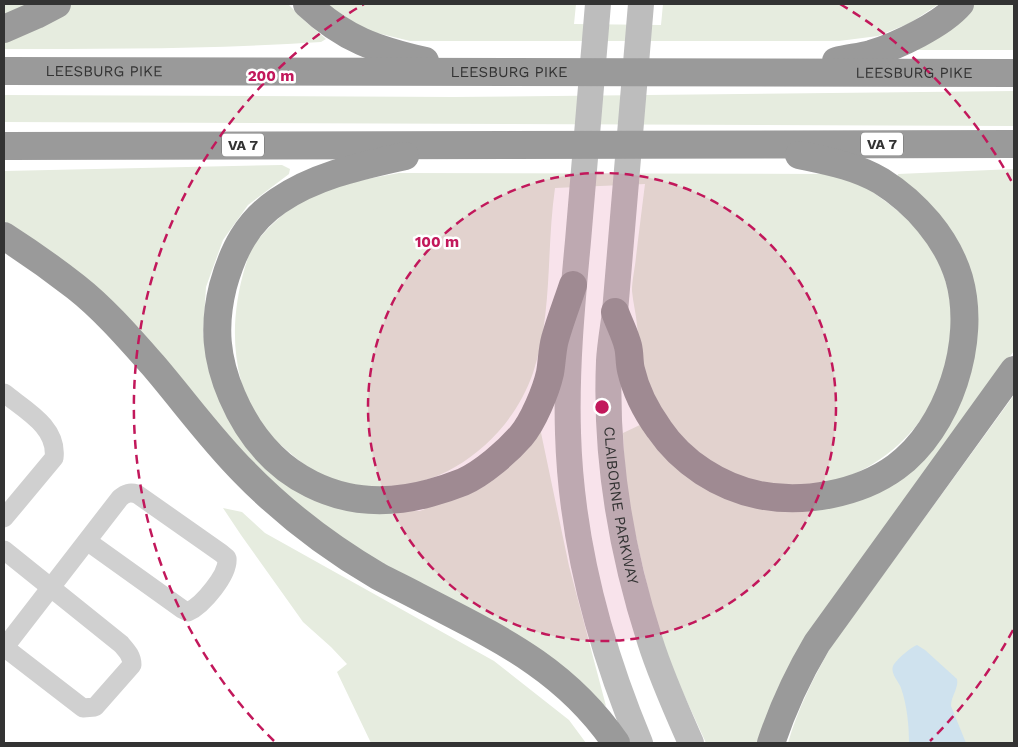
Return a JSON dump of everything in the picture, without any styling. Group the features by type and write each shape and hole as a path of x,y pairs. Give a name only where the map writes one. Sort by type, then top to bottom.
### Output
{"highway":[{"path":"4,29 57,4"},
{"path":"307,4 337,29 364,43 395,54 473,71"},
{"path":"764,72 871,54 902,42 933,25 960,4"},
{"name":"LEESBURG PIKE","path":"4,71 1014,73"},
{"path":"483,144 406,156 336,173 306,185 278,201 258,218 240,240 229,265 216,325 219,358 239,414 256,440 276,461 301,479 326,491 352,498 376,501 408,499 464,481 496,460 522,435 541,400 550,374 555,340 574,285"},
{"path":"615,312 628,347 631,371 642,405 660,431 677,451 694,466 720,481 748,493 775,498 809,498 839,493 869,482 896,467 922,442 941,412 956,377 964,341 965,310 959,278 945,246 926,220 881,181 858,170 825,160 749,144"},
{"name":"VA 7","path":"4,146 1014,144"},
{"path":"4,236 78,288 153,365 202,426 244,472 289,513 378,576 507,643 542,665 576,694 616,743"},
{"path":"771,743 780,715 796,678 817,643 1014,370"}],"main road":[{"path":"598,9 568,365 568,433 571,478 586,575 604,648 640,743"},
{"name":"CLAIBORNE PARKWAY","path":"640,10 615,312 609,360 614,478 619,516 636,591 650,641 662,676 691,743"},
{"path":"586,575 659,743"}],"street":[{"path":"4,393 45,426 56,448 54,458 4,518"},
{"path":"4,550 50,588 125,648 132,659 132,665 128,671 95,707 83,708 4,648 50,588 120,498 131,492 137,494 221,553 227,558 228,564 225,572 201,604 188,612 174,604 87,541"}],"shaded area":[{"path":"4,4 34,4 4,16"},
{"path":"71,4 288,4 326,39 321,42 202,47 4,49 4,36"},
{"path":"324,4 576,4 574,24 661,25 663,4 939,4 910,23 878,36 839,41 410,41 373,32 351,22"},
{"path":"971,4 1014,4 1014,50 905,50"},
{"path":"1014,91 1014,126 4,122 4,95 453,97"},
{"path":"282,165 290,169 289,174 248,205 223,240 206,287 203,334 208,367 221,404 243,442 376,511 420,511 459,495 540,428 569,566 606,706 589,698 382,568 284,497 18,229 4,221 4,171"},
{"path":"1014,169 1014,351 989,384 760,743 706,743 669,662 657,628 626,494 623,433 642,424 736,501 904,473 974,317 897,179 898,174"},
{"path":"399,173 828,174 857,181 868,187 908,220 925,239 938,261 943,273 952,327 943,378 919,422 884,456 841,479 793,487 743,478 695,449 686,441 658,404 644,371 632,291 645,184 555,188 544,328 533,373 512,415 492,439 468,459 440,475 424,481 390,487 373,487 339,481 323,475 312,470 272,437 261,425 245,398 238,367 235,338 236,310 241,281 249,254 255,244 275,222 298,203 339,186"},
{"path":"1014,395 1014,743 788,743 807,693 832,645"},
{"path":"223,508 242,512 265,533 494,661 569,720 586,743 371,743 337,672 347,664 303,622"}],"water":[{"path":"917,645 957,679 957,686 951,706 966,743 909,743 905,701 892,669 900,657"}]}
